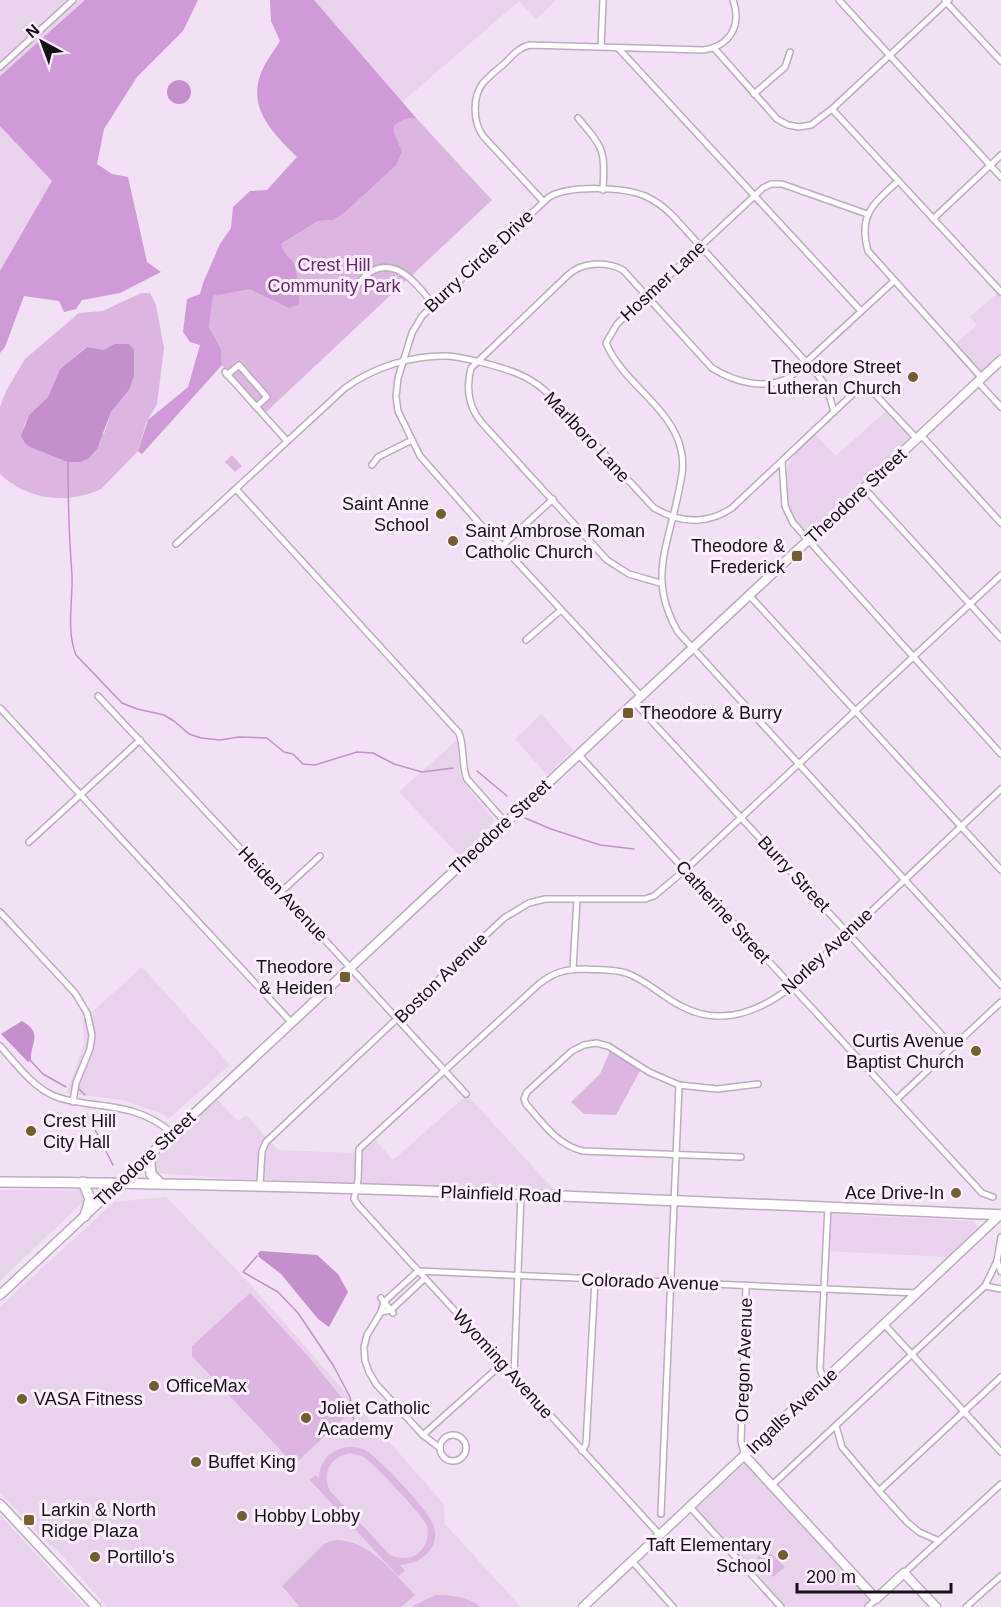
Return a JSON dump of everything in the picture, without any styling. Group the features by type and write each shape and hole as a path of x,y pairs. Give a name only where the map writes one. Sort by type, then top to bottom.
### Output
{"main road":[{"name":"Theodore Street","path":"0,1295 1001,360"},
{"path":"149,1154 151,1174 160,1183"},
{"name":"Plainfield Road","path":"0,1182 260,1185 828,1206 1000,1215"},
{"path":"83,1182 90,1199 85,1216"},
{"name":"Ingalls Avenue","path":"583,1607 1000,1215"},
{"path":"745,1456 876,1599 904,1573 936,1607"},
{"path":"0,1504 96,1607"}],"street":[{"path":"0,67 73,0"},
{"path":"601,47 603,0"},
{"path":"543,201 480,131 476,115 479,91 486,80 525,46 533,44 619,49 714,48 724,44 732,34 736,23 733,0"},
{"path":"839,0 1001,177"},
{"path":"714,48 777,118 788,125 800,127 811,125 832,109 947,1 1001,62"},
{"path":"619,49 861,311"},
{"path":"754,94 785,67 790,52"},
{"path":"832,109 1001,292"},
{"path":"578,118 602,149 603,190"},
{"path":"933,219 1001,155"},
{"path":"898,181 873,204 867,214 864,239 868,251 1001,407"},
{"name":"Hosmer Lane","path":"867,214 782,184 771,184 754,195 647,295 617,324 606,343 619,367 664,416 678,439 683,459 683,472 664,552 660,583 670,618 678,632 1001,986"},
{"name":"Burry Circle Drive","path":"638,699 561,610 427,466 412,440 396,403 398,378 416,324 433,304 543,201 554,194 571,189 632,192 661,204 827,387 834,412"},
{"path":"660,583 638,577 614,565 476,416 470,403 469,392 470,370 476,361 568,275 579,267 592,265 618,268 625,272 712,368 725,376 746,382 767,385 780,383 790,377 894,281"},
{"path":"352,291 367,274 375,269 388,267 410,278 433,304"},
{"name":"Marlboro Lane","path":"176,544 336,396 360,377 403,361 448,356 515,372 539,386 555,401 654,508 674,516 706,520 719,517 782,462 858,389 866,388 873,392 919,437"},
{"path":"256,407 267,397 239,365 226,374 256,407 287,441"},
{"path":"919,437 1001,523"},
{"path":"372,465 378,457 412,440"},
{"path":"782,462 785,506 793,523 1001,754"},
{"path":"864,488 1001,639"},
{"path":"236,489 459,733 464,746 467,779 506,822"},
{"path":"502,546 553,499"},
{"name":"Boston Avenue","path":"260,1185 262,1151 266,1142 504,918 529,903 545,899 645,900 654,896 685,870 1001,574"},
{"path":"749,595 1001,870"},
{"path":"526,640 561,610"},
{"name":"Heiden Avenue","path":"98,696 466,1094"},
{"name":"Burry Street","path":"638,699 741,817 953,1047"},
{"path":"0,708 291,1022"},
{"path":"29,842 140,740"},
{"name":"Catherine Street","path":"578,754 982,1193 993,1197"},
{"name":"Norley Avenue","path":"356,1190 359,1149 549,976 559,971 573,969 626,973 694,1012 713,1016 753,1011 774,1000 791,987 1001,789"},
{"path":"281,892 320,856"},
{"path":"573,969 577,899"},
{"path":"0,912 75,993 87,1013 92,1035 90,1049 76,1083 73,1102"},
{"path":"896,1100 1001,1002"},
{"path":"741,1157 572,1148 562,1143 524,1099 527,1092 572,1051 584,1045 596,1043 608,1046 641,1067 679,1085 717,1089 758,1084"},
{"path":"0,1046 42,1089 56,1097 136,1112 158,1121 172,1133"},
{"path":"661,1514 679,1085"},
{"name":"Wyoming Avenue","path":"356,1190 354,1199 358,1205 660,1534"},
{"path":"514,1375 521,1195"},
{"path":"824,1381 820,1369 828,1206"},
{"path":"771,1486 985,1286 997,1261 1001,1237"},
{"path":"997,1261 1001,1272"},
{"path":"418,1271 382,1300 381,1312 367,1335 364,1347 369,1372 376,1384 423,1435 440,1448 443,1456 450,1461 455,1461 463,1457 466,1449 464,1441 454,1435 443,1440 440,1448"},
{"name":"Colorado Avenue","path":"418,1271 917,1293"},
{"path":"381,1312 392,1311 424,1278"},
{"path":"582,1451 586,1444 595,1280"},
{"name":"Oregon Avenue","path":"745,1456 741,1441 746,1285"},
{"path":"985,1286 1001,1289"},
{"path":"382,1300 392,1311"},
{"path":"884,1324 1001,1452"},
{"path":"423,1435 503,1363"},
{"path":"879,1491 1001,1377"},
{"path":"836,1426 842,1447 879,1491 913,1527 939,1541"},
{"path":"904,1573 1001,1484"},
{"path":"690,1507 781,1607"},
{"path":"632,1562 673,1607"},
{"path":"966,1607 1001,1576"},
{"path":"868,1607 876,1599"}],"shaded area":[{"path":"0,0 85,0 0,76"},
{"path":"85,0 198,0 183,31 137,77 104,129 97,164 112,174 128,177 147,262 161,272 120,293 82,300 76,309 64,312 59,301 24,296 5,347 0,353 0,271 52,181 0,126 0,76"},
{"path":"270,0 314,0 417,119 405,119 394,126 394,132 402,151 396,165 344,213 333,220 318,221 281,244 284,252 294,264 299,304 289,308 250,289 213,296 209,327 221,349 222,365 142,454 138,451 148,420 188,387 200,345 190,342 183,332 187,299 200,294 220,244 231,228 233,207 250,191 267,190 297,157 265,120 257,98 261,73 280,41 271,21"},
{"path":"314,0 556,0 536,19 519,1 401,103"},
{"path":"179,80 187,84 191,92 187,100 179,104 171,100 167,92 171,84"},
{"path":"0,126 53,181 0,271"},
{"path":"1001,290 1001,353 975,377 950,349 977,325 970,317"},
{"path":"114,344 129,344 134,350 134,376 129,390 111,412 97,449 88,459 68,462 25,443 21,436 29,415 48,397 60,369 87,347 104,350"},
{"path":"886,411 910,437 810,530 799,529 788,509 785,478 788,465 798,450 815,434 836,456"},
{"path":"541,714 573,750 547,775 515,739"},
{"path":"457,740 460,774 465,784 494,820 460,856 399,792"},
{"path":"142,967 230,1065 168,1119 163,1114 123,1100 67,1093 84,1043 83,1020"},
{"path":"22,1021 34,1034 31,1059 28,1062 1,1034"},
{"path":"467,1095 556,1192 224,1178 153,1173 146,1165 217,1099 238,1121 246,1115 278,1150 353,1153 374,1138 393,1160"},
{"path":"0,1190 95,1190 0,1281"},
{"path":"166,1197 250,1284 443,1503 445,1524 521,1607 107,1607 60,1553 40,1536 0,1492 0,1307 114,1202"},
{"path":"824,1214 974,1221 978,1228 948,1257 823,1251"},
{"path":"261,1251 317,1255 338,1274 348,1292 329,1327 318,1319 281,1274 259,1257 258,1253"},
{"name":"Taft Elementary School","path":"745,1463 871,1601 864,1607 785,1607 696,1509"},
{"path":"0,1515 22,1539 85,1607 0,1607"}],"green space":[{"name":"Crest Hill Community Park","path":"402,119 417,119 492,200 265,413 222,365 221,349 209,327 213,296 256,287 281,244 318,221 333,220 402,151 394,132 394,126"},
{"path":"141,293 150,293 156,305 164,348 157,404 146,423 138,451 101,489 88,494 61,498 22,490 0,474 0,407 6,391 25,359 79,313 103,311","holes":["114,344 134,350 134,373 129,390 111,412 104,434 23,428 29,415 48,397 60,369 86,347 104,350"]},
{"path":"232,455 242,466 235,472 225,462"},
{"path":"610,1051 640,1071 616,1115 584,1114 571,1102 600,1074"},
{"path":"250,1293 307,1355 347,1404 348,1414 296,1463 291,1461 192,1356 192,1346"},
{"path":"341,1448 359,1448 372,1455 412,1495 432,1522 435,1538 429,1552 416,1561 400,1565 405,1571 398,1576 310,1480 315,1475 319,1478 321,1466 327,1457","holes":["350,1453 364,1457 398,1490 424,1520 428,1530 427,1538 416,1555 402,1558 389,1554 330,1491 327,1484 327,1472 330,1466 338,1458"]},
{"path":"335,1540 348,1541 370,1551 389,1567 415,1595 401,1607 300,1607 282,1586 324,1544"},
{"path":"766,1549 785,1567 773,1577 757,1558"},
{"path":"435,1595 465,1598 480,1607 411,1607"}],"waterway":[{"path":"68,462 73,645 76,655 122,703 164,715 189,734 201,738 220,740 239,737 267,738 284,752 293,754 303,764 315,765 357,752 373,753 394,764 422,772 453,768"},
{"path":"477,771 507,796"},
{"path":"525,818 600,845 634,849"},
{"path":"29,1059 43,1074 66,1087"},
{"path":"79,1089 85,1095"},
{"path":"87,1114 113,1165"},
{"path":"257,1256 243,1272 278,1292 298,1313 333,1365 350,1397 354,1422"}],"place":[{"name":"Theodore Street Lutheran Church","path":"913,377"},
{"name":"Saint Anne School","path":"441,514"},
{"name":"Saint Ambrose Roman Catholic Church","path":"453,541"},
{"name":"Theodore & Frederick","path":"797,556"},
{"name":"Theodore & Burry","path":"628,713"},
{"name":"Theodore & Heiden","path":"345,977"},
{"name":"Curtis Avenue Baptist Church","path":"976,1051"},
{"name":"Crest Hill City Hall","path":"31,1131"},
{"name":"Ace Drive-In","path":"956,1193"},
{"name":"OfficeMax","path":"154,1386"},
{"name":"VASA Fitness","path":"22,1399"},
{"name":"Joliet Catholic Academy","path":"306,1418"},
{"name":"Buffet King","path":"196,1462"},
{"name":"Hobby Lobby","path":"242,1516"},
{"name":"Larkin & North Ridge Plaza","path":"29,1520"},
{"name":"Taft Elementary School","path":"783,1555"},
{"name":"Portillo's","path":"95,1557"}]}
